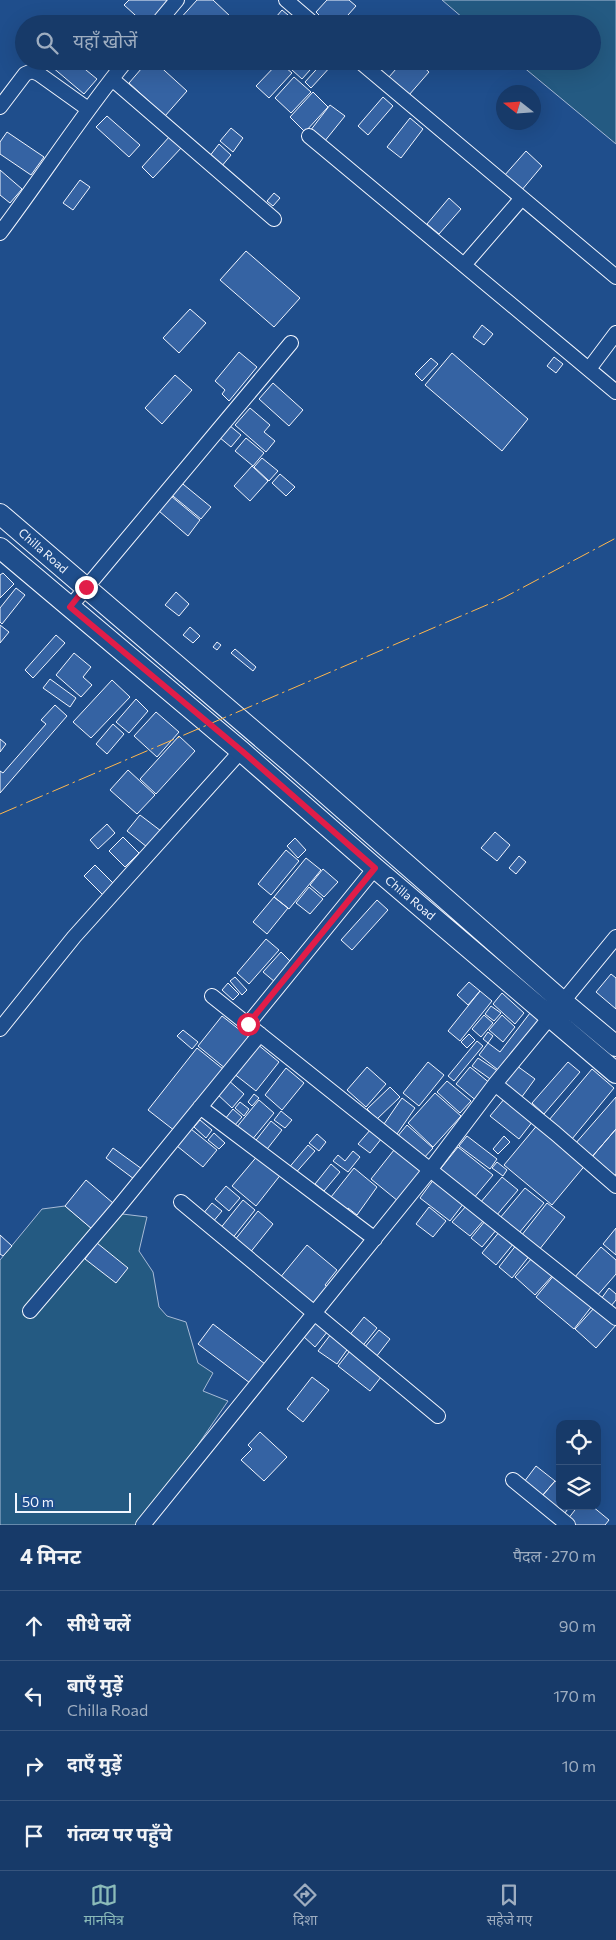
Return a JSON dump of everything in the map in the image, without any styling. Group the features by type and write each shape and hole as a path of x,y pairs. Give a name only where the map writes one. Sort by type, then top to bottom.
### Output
{"main road":[{"name":"Chilla Road","path":"0,514 292,764 556,1008 616,1073"},
{"name":"Chilla Road","path":"3,556 70,607 242,751 375,868 556,1008"},
{"path":"556,1008 616,1046"}],"street":[{"path":"164,15 177,0"},
{"path":"286,0 304,15"},
{"path":"0,233 88,109 119,70"},
{"path":"369,70 616,277"},
{"path":"0,107 25,74 32,71 40,74 88,109"},
{"path":"112,79 274,219"},
{"path":"309,136 616,392"},
{"path":"464,265 522,198"},
{"path":"589,369 616,333"},
{"path":"70,607 290,343"},
{"path":"0,1028 74,937 242,751"},
{"path":"248,1024 375,868"},
{"path":"143,1525 430,1170 494,1084 616,937"},
{"path":"212,996 616,1318"},
{"path":"30,1311 117,1209 260,1034"},
{"path":"494,1084 555,1133 616,1186"},
{"path":"200,1107 375,1239"},
{"path":"181,1202 316,1312 438,1416"},
{"path":"513,1480 568,1525"}],"shaded area":[{"path":"442,0 616,0 616,144 527,70 601,70 601,15 460,15"},
{"path":"65,1206 92,1229 106,1212 147,1217 139,1251 153,1272 159,1307 167,1316 186,1322 198,1363 213,1373 203,1391 228,1401 143,1525 0,1525 0,1260 42,1209"}],"building":[{"path":"129,0 168,0 156,15 135,15 124,5"},
{"path":"197,0 213,0 229,15 183,15"},
{"path":"327,0 349,0 356,6 348,15 319,15 316,12"},
{"path":"282,10 288,15 278,15"},
{"path":"56,70 86,70 97,79 84,94"},
{"path":"140,70 164,70 187,91 165,116 129,83"},
{"path":"271,70 288,70 292,73 269,98 256,86"},
{"path":"292,70 310,70 302,79"},
{"path":"316,70 327,70 311,88 305,82"},
{"path":"395,70 427,70 429,72 409,95 389,77"},
{"path":"294,77 311,92 291,113 275,98"},
{"path":"313,92 328,107 305,132 290,117"},
{"path":"383,97 393,106 368,135 358,126"},
{"path":"330,105 345,116 324,142 310,131"},
{"path":"107,116 140,145 129,157 96,127"},
{"path":"410,118 423,129 401,158 387,147"},
{"path":"231,128 243,138 233,152 220,141"},
{"path":"7,132 44,157 31,175 0,154 0,142"},
{"path":"170,136 182,147 153,178 142,167"},
{"path":"219,144 231,155 221,167 209,157"},
{"path":"526,151 542,166 521,191 504,176"},
{"path":"0,170 22,189 10,203 0,195"},
{"path":"80,180 90,187 73,210 63,203"},
{"path":"274,193 280,198 273,206 267,201"},
{"path":"449,198 461,209 439,234 427,224"},
{"path":"246,251 300,298 274,327 220,280"},
{"path":"190,309 206,323 179,353 163,338"},
{"path":"482,325 493,334 484,345 473,337"},
{"path":"239,352 257,367 229,401 222,394 225,390 215,381"},
{"path":"452,353 528,419 502,451 425,385"},
{"path":"554,357 563,364 556,373 547,366"},
{"path":"431,358 438,364 422,381 415,374"},
{"path":"175,375 192,390 162,424 145,408"},
{"path":"273,383 303,410 289,426 259,399"},
{"path":"250,408 270,425 264,432 275,441 266,452 235,425"},
{"path":"229,425 241,435 231,447 219,437"},
{"path":"246,438 264,453 253,466 235,451"},
{"path":"262,458 278,471 269,481 254,467"},
{"path":"252,466 268,481 250,501 234,486"},
{"path":"280,474 295,487 286,496 272,483"},
{"path":"178,480 211,507 201,519 168,492"},
{"path":"171,496 200,520 188,536 159,511"},
{"path":"3,573 14,584 0,598 0,575"},
{"path":"16,588 25,595 2,624 0,622 0,608"},
{"path":"176,592 189,604 179,616 165,605"},
{"path":"0,625 9,632 0,643"},
{"path":"190,627 200,636 193,643 183,635"},
{"path":"56,635 65,643 33,678 25,670"},
{"path":"217,642 221,645 217,650 213,647"},
{"path":"235,649 256,667 253,671 231,653"},
{"path":"74,653 91,667 83,677 92,685 81,697 56,675"},
{"path":"50,679 76,698 70,707 43,688"},
{"path":"112,680 130,697 91,738 73,722"},
{"path":"136,699 148,711 129,733 116,722"},
{"path":"55,705 67,716 0,793 0,771 3,773 46,724 41,720"},
{"path":"156,712 179,732 157,757 134,736"},
{"path":"113,724 124,734 107,754 96,744"},
{"path":"179,736 195,751 156,794 140,779"},
{"path":"0,739 6,744 0,752"},
{"path":"128,770 155,795 137,814 110,790"},
{"path":"140,815 161,831 147,847 127,831"},
{"path":"107,824 115,833 98,849 90,840"},
{"path":"495,832 510,845 497,861 481,848"},
{"path":"123,837 139,853 125,867 109,851"},
{"path":"295,838 306,850 298,858 287,846"},
{"path":"286,850 299,861 271,895 258,884"},
{"path":"519,856 526,862 516,874 509,868"},
{"path":"306,858 321,870 289,909 274,897"},
{"path":"95,865 114,884 103,895 84,876"},
{"path":"323,869 338,882 324,897 310,885"},
{"path":"309,887 323,899 310,914 296,903"},
{"path":"274,897 288,908 267,934 253,922"},
{"path":"377,900 388,910 352,950 341,940"},
{"path":"266,939 279,950 249,984 237,973"},
{"path":"281,952 293,964 275,982 263,972"},
{"path":"611,974 616,978 616,1009 596,992"},
{"path":"235,977 247,990 242,995 230,981"},
{"path":"469,982 480,991 468,1005 457,995"},
{"path":"228,983 239,994 233,1000 222,990"},
{"path":"480,991 492,1001 460,1041 448,1031"},
{"path":"502,993 524,1013 515,1024 493,1004"},
{"path":"491,1006 501,1013 494,1021 485,1014"},
{"path":"530,1013 541,1022 502,1073 479,1055 488,1043 500,1052"},
{"path":"484,1015 493,1023 481,1037 472,1029"},
{"path":"502,1015 515,1027 503,1042 489,1030"},
{"path":"222,1016 250,1038 226,1069 198,1046"},
{"path":"183,1030 198,1042 192,1049 177,1036"},
{"path":"488,1032 493,1036 488,1043 483,1039"},
{"path":"469,1034 475,1040 467,1048 461,1042"},
{"path":"477,1041 483,1046 454,1081 448,1076"},
{"path":"257,1044 279,1062 256,1091 233,1073"},
{"path":"197,1048 223,1069 175,1131 148,1110"},
{"path":"478,1058 499,1072 493,1081 472,1066"},
{"path":"428,1062 444,1075 419,1106 403,1093"},
{"path":"568,1062 580,1072 544,1114 532,1103"},
{"path":"513,1063 535,1079 521,1098 502,1084"},
{"path":"367,1067 386,1084 366,1107 347,1090"},
{"path":"470,1067 491,1084 478,1102 456,1084"},
{"path":"286,1068 304,1083 282,1110 265,1095"},
{"path":"592,1069 614,1088 572,1139 549,1120"},
{"path":"227,1079 244,1094 232,1108 215,1092"},
{"path":"447,1081 471,1101 460,1113 437,1092"},
{"path":"390,1087 400,1097 377,1119 367,1109"},
{"path":"435,1093 461,1116 433,1147 408,1123"},
{"path":"254,1094 259,1098 252,1106 248,1102"},
{"path":"616,1097 616,1129 591,1158 575,1144"},
{"path":"402,1098 415,1108 397,1134 384,1124"},
{"path":"505,1098 533,1121 519,1139 490,1116"},
{"path":"259,1100 274,1113 251,1141 236,1128"},
{"path":"240,1102 249,1109 244,1116 235,1108"},
{"path":"233,1109 242,1117 234,1126 225,1119"},
{"path":"281,1111 292,1120 285,1128 274,1120"},
{"path":"200,1120 212,1130 206,1138 194,1127"},
{"path":"271,1121 282,1130 264,1153 253,1144"},
{"path":"539,1123 587,1163 552,1205 504,1165"},
{"path":"407,1125 433,1148 422,1160 397,1137"},
{"path":"191,1129 217,1150 203,1167 177,1146"},
{"path":"371,1129 382,1138 370,1153 358,1144"},
{"path":"616,1129 616,1174 613,1178 591,1158"},
{"path":"214,1133 225,1143 219,1149 208,1140"},
{"path":"317,1134 326,1142 319,1151 309,1143"},
{"path":"467,1136 497,1159 490,1169 459,1146"},
{"path":"504,1136 510,1142 498,1154 493,1149"},
{"path":"308,1145 315,1151 293,1176 287,1170"},
{"path":"458,1147 493,1175 473,1199 438,1172"},
{"path":"113,1148 142,1169 134,1179 106,1158"},
{"path":"394,1150 422,1172 398,1201 371,1179"},
{"path":"353,1151 360,1157 348,1172 333,1161 338,1155 345,1161"},
{"path":"259,1154 282,1173 256,1206 232,1186"},
{"path":"497,1162 507,1170 503,1176 492,1168"},
{"path":"331,1164 340,1172 324,1191 315,1184"},
{"path":"354,1168 377,1187 357,1215 348,1208 344,1213 331,1197"},
{"path":"502,1177 518,1190 496,1216 480,1203"},
{"path":"434,1179 464,1203 450,1221 420,1198"},
{"path":"86,1180 113,1203 92,1229 65,1206"},
{"path":"226,1186 240,1198 229,1211 215,1199"},
{"path":"525,1188 544,1203 519,1233 500,1218"},
{"path":"243,1200 255,1210 231,1240 219,1230"},
{"path":"212,1203 222,1211 212,1223 202,1215"},
{"path":"547,1203 565,1217 539,1250 521,1236"},
{"path":"467,1205 484,1220 470,1236 452,1222"},
{"path":"429,1207 446,1221 433,1237 416,1224"},
{"path":"258,1211 273,1224 249,1254 234,1241"},
{"path":"486,1220 497,1229 482,1247 471,1238"},
{"path":"616,1228 616,1255 603,1244"},
{"path":"500,1231 514,1243 496,1265 482,1253"},
{"path":"0,1235 12,1246 3,1256 0,1254"},
{"path":"97,1243 128,1268 116,1283 85,1259"},
{"path":"517,1244 530,1255 512,1278 499,1267"},
{"path":"307,1245 337,1270 325,1285 330,1289 315,1307 279,1279"},
{"path":"601,1247 616,1260 616,1274 596,1297 574,1278"},
{"path":"532,1258 552,1276 535,1295 515,1277"},
{"path":"555,1274 592,1306 574,1329 536,1297"},
{"path":"609,1288 616,1294 616,1300 610,1307 601,1299"},
{"path":"595,1307 616,1325 596,1348 575,1329"},
{"path":"364,1317 377,1328 361,1348 348,1337"},
{"path":"316,1321 328,1331 315,1347 303,1336"},
{"path":"213,1324 265,1364 250,1383 198,1344"},
{"path":"379,1330 390,1339 376,1357 364,1348"},
{"path":"331,1334 349,1347 337,1364 318,1351"},
{"path":"353,1347 385,1372 370,1391 338,1366"},
{"path":"312,1377 329,1390 303,1422 287,1409"},
{"path":"260,1432 287,1457 264,1481 241,1460 252,1449 248,1445"},
{"path":"536,1466 555,1481 542,1496 524,1482"},
{"path":"555,1481 556,1482 556,1506 542,1496"},
{"path":"575,1510 597,1510 609,1520 605,1525 576,1525 568,1519"}],"power":[{"path":"0,814 503,598 616,538"}],"route":[{"path":"86,587 70,607 242,751 375,868 248,1024"}]}
